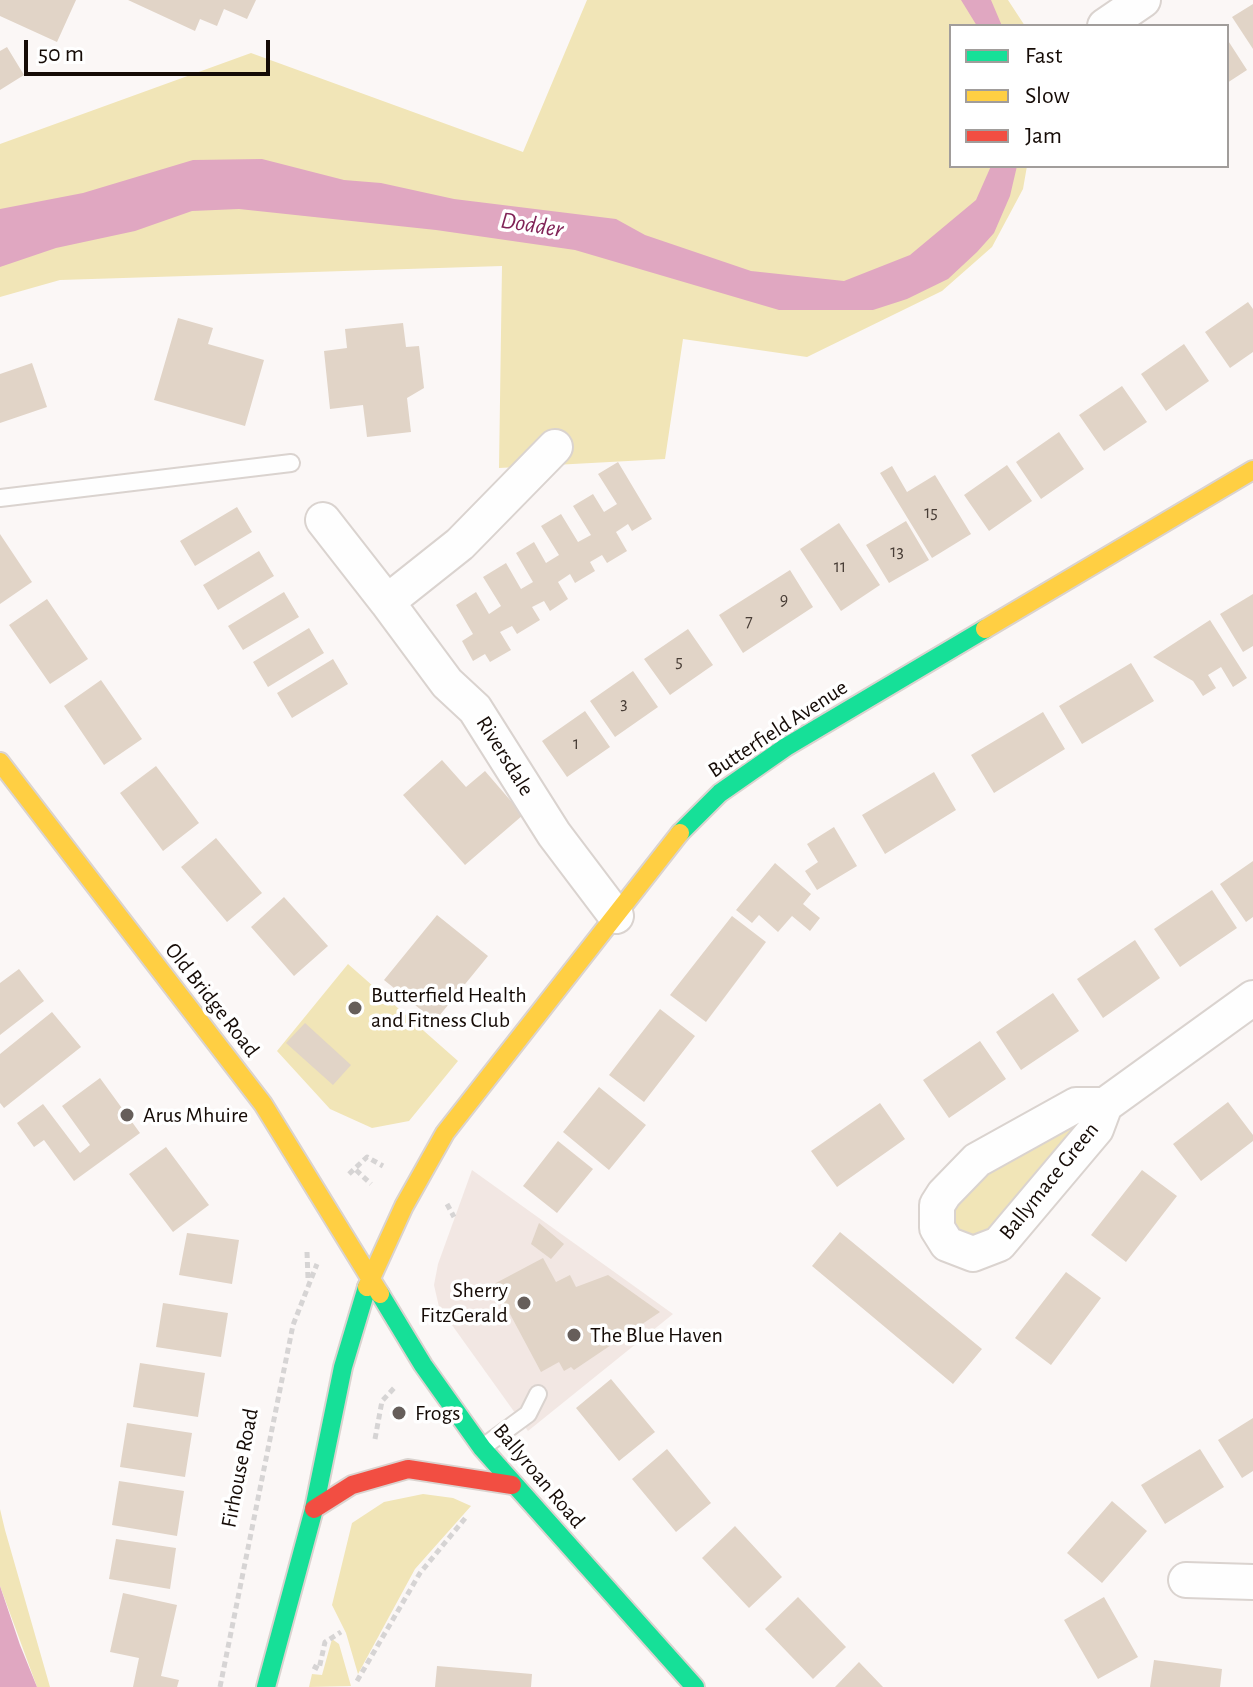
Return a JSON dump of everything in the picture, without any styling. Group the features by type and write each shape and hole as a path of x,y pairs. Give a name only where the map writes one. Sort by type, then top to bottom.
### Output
{"main road":[{"name":"Butterfield Avenue","path":"370,1278 404,1206 445,1133 680,833 740,778 1253,470"},
{"name":"Old Bridge Road","path":"0,762 256,1095 370,1278"},
{"name":"Ballyroan Road","path":"370,1278 423,1365 482,1448 695,1687"},
{"path":"266,1687 314,1509 343,1367 370,1278"},
{"path":"314,1509 352,1485 408,1469 512,1485"}],"street":[{"path":"1108,24 1143,0"},
{"path":"387,602 460,544 555,447"},
{"name":"Riversdale","path":"323,520 447,683 475,709 554,834 616,916"},
{"name":"Ballymace Green","path":"1105,1105 1076,1105 977,1160 937,1205 937,1228 947,1244 973,1254 999,1244 1096,1129 1105,1105 1253,998"},
{"path":"1186,1580 1253,1582"}],"lane":[{"path":"0,498 291,463"},
{"path":"482,1448 528,1414 538,1394"}],"path":[{"path":"348,1175 367,1157 383,1166"},
{"path":"356,1170 371,1184"},
{"name":"Firhouse Road","path":"220,1687 293,1325 317,1262"},
{"path":"374,1448 382,1401 398,1384"},
{"path":"357,1681 420,1573 467,1515"}],"shaded area":[{"path":"587,0 1008,0 1024,24 949,24 949,168 1027,168 1023,189 992,247 942,291 807,357 683,339 665,459 499,468 502,266 60,280 0,297 0,144 251,53 523,152"},
{"name":"Butterfield Health and Fitness Club","path":"348,964 458,1061 409,1121 372,1128 330,1109 277,1051"},
{"path":"1111,1095 982,1244 950,1239 944,1194"},
{"path":"472,1170 673,1314 528,1431 439,1307 434,1285 438,1264"},
{"path":"423,1494 453,1498 471,1506 415,1569 358,1674 346,1633 332,1605 352,1523 384,1502"},
{"path":"0,1509 50,1687 37,1687 0,1586"},
{"path":"332,1639 339,1644 351,1686 309,1687 312,1674 322,1675"}],"water":[{"path":"961,0 991,0 1001,24 976,24"},
{"name":"Dodder","path":"262,159 344,180 381,183 454,199 616,219 645,235 751,271 844,281 910,255 976,200 990,168 1017,168 1010,196 994,233 977,252 948,279 907,299 873,310 779,310 575,250 436,230 239,209 192,211 135,231 56,248 0,267 0,209 83,193 193,160"},
{"path":"0,1586 20,1645 37,1687 0,1687"}],"building":[{"path":"0,0 76,0 57,42 0,16"},
{"path":"128,0 256,0 247,19 224,9 217,26 200,19 195,31"},
{"path":"1253,4 1253,49 1232,17"},
{"path":"1229,42 1247,70 1229,82"},
{"path":"7,47 24,75 0,90 0,51"},
{"path":"1248,302 1253,309 1253,352 1230,368 1205,332"},
{"path":"178,318 213,328 208,344 264,360 245,426 154,400"},
{"path":"403,323 406,347 419,346 424,388 407,398 411,432 367,437 363,405 330,409 324,351 347,348 345,329"},
{"path":"1184,344 1209,381 1166,411 1141,374"},
{"path":"32,363 47,407 0,423 0,374"},
{"path":"1122,386 1147,422 1104,451 1079,415"},
{"path":"1059,432 1084,469 1041,499 1016,462"},
{"path":"618,462 652,519 632,531 628,524 616,532 627,551 607,563 602,555 590,562 595,571 575,583 570,574 558,582 568,599 550,611 544,601 532,607 540,620 517,634 512,626 500,632 511,650 490,662 485,654 473,661 462,641 473,634 456,605 476,592 489,614 501,606 483,577 506,563 521,589 533,582 516,553 534,542 546,563 559,555 541,526 561,514 578,542 591,535 573,506 593,494 604,512 617,504 598,474"},
{"path":"1007,465 1032,501 989,531 964,495"},
{"path":"892,466 907,492 935,475 971,534 932,558 880,473"},
{"path":"237,507 252,532 195,566 180,541"},
{"path":"906,521 929,560 889,583 866,545"},
{"path":"839,523 880,585 841,611 800,549"},
{"path":"0,534 32,582 0,604"},
{"path":"259,551 274,576 218,610 203,585"},
{"path":"790,570 813,607 743,653 719,615"},
{"path":"284,592 299,617 243,650 228,626"},
{"path":"1253,594 1253,646 1243,652 1220,614"},
{"path":"47,599 88,659 50,684 9,625"},
{"path":"1210,620 1247,678 1233,687 1221,667 1208,675 1216,688 1203,696 1193,681 1153,657"},
{"path":"309,628 324,653 268,687 253,662"},
{"path":"688,629 713,665 670,695 644,659"},
{"path":"333,659 348,684 292,718 277,693"},
{"path":"1131,663 1154,701 1082,744 1059,706"},
{"path":"633,671 658,707 615,737 590,701"},
{"path":"101,680 142,739 104,765 64,706"},
{"path":"585,711 610,747 567,777 542,741"},
{"path":"1043,712 1065,749 994,793 971,755"},
{"path":"442,760 466,787 485,771 523,815 465,865 403,795"},
{"path":"156,766 199,823 163,851 120,793"},
{"path":"934,772 956,810 885,854 862,815"},
{"path":"834,827 857,866 817,890 805,871 818,862 807,844"},
{"path":"216,838 262,893 227,922 181,867"},
{"path":"1253,861 1253,917 1246,922 1220,884"},
{"path":"775,863 811,894 803,904 820,918 810,931 792,916 778,932 759,915 752,923 736,910"},
{"path":"1212,890 1237,928 1180,967 1154,929"},
{"path":"284,897 328,946 294,976 251,927"},
{"path":"437,915 488,956 435,1021 384,980"},
{"path":"732,916 766,942 706,1022 670,995"},
{"path":"1135,940 1160,978 1103,1018 1077,979"},
{"path":"19,969 44,1001 0,1035 0,983"},
{"path":"1053,993 1079,1031 1021,1070 996,1032"},
{"path":"660,1009 695,1036 644,1102 609,1075"},
{"path":"52,1012 81,1047 4,1108 0,1103 0,1054"},
{"path":"305,1023 351,1065 333,1085 286,1043"},
{"path":"980,1041 1006,1079 949,1118 923,1080"},
{"path":"100,1078 140,1133 74,1181 44,1140 34,1147 17,1123 43,1104 80,1153 90,1145 62,1106"},
{"path":"599,1087 646,1125 609,1170 563,1132"},
{"path":"1228,1102 1253,1135 1253,1141 1201,1181 1173,1144"},
{"path":"880,1103 905,1139 837,1187 811,1151"},
{"path":"558,1141 593,1169 557,1213 523,1186"},
{"path":"166,1147 209,1205 173,1232 129,1174"},
{"path":"1142,1170 1177,1196 1126,1262 1091,1235"},
{"path":"539,1223 564,1244 551,1259 531,1244"},
{"path":"840,1232 982,1349 953,1384 812,1266"},
{"path":"187,1233 239,1240 232,1284 179,1275"},
{"name":"The Blue Haven","path":"543,1258 556,1282 570,1275 576,1287 608,1275 660,1312 574,1370 571,1367 564,1371 559,1362 541,1372 494,1284"},
{"path":"1066,1272 1101,1298 1051,1365 1015,1338"},
{"path":"163,1303 228,1313 221,1357 156,1347"},
{"path":"140,1363 205,1373 198,1417 133,1407"},
{"path":"611,1379 655,1432 619,1461 576,1408"},
{"path":"1253,1418 1253,1471 1242,1478 1218,1440"},
{"path":"127,1423 192,1433 185,1477 120,1467"},
{"path":"667,1449 711,1503 676,1532 632,1479"},
{"path":"1200,1449 1224,1487 1165,1524 1141,1485"},
{"path":"119,1481 184,1491 177,1536 112,1525"},
{"path":"1112,1501 1147,1531 1102,1583 1067,1553"},
{"path":"735,1526 782,1577 749,1608 702,1558"},
{"path":"116,1539 176,1548 170,1589 109,1579"},
{"path":"123,1593 177,1605 161,1676 179,1680 177,1687 133,1687 139,1658 110,1652"},
{"path":"798,1597 846,1647 813,1679 765,1629"},
{"path":"1104,1597 1138,1657 1098,1679 1064,1620"},
{"path":"1154,1660 1222,1669 1220,1687 1150,1687"},
{"path":"859,1662 883,1687 835,1687"},
{"path":"437,1666 532,1674 531,1687 435,1687"}],"traffic: fast":[{"path":"680,833 720,793 786,747 985,629"},
{"path":"266,1687 314,1509 343,1367 367,1287"},
{"path":"380,1294 423,1365 482,1448 695,1687"}],"traffic: slow":[{"path":"985,629 1253,470"},
{"path":"0,762 263,1104 380,1294"},
{"path":"367,1287 404,1206 445,1133 680,833"}],"traffic: jam":[{"path":"314,1509 352,1485 408,1469 512,1485"}],"place":[{"name":"Butterfield Health and Fitness Club","path":"355,1008"},
{"name":"Arus Mhuire","path":"127,1115"},
{"name":"Sherry FitzGerald","path":"524,1303"},
{"name":"The Blue Haven","path":"574,1335"},
{"name":"Frogs","path":"399,1413"}]}
